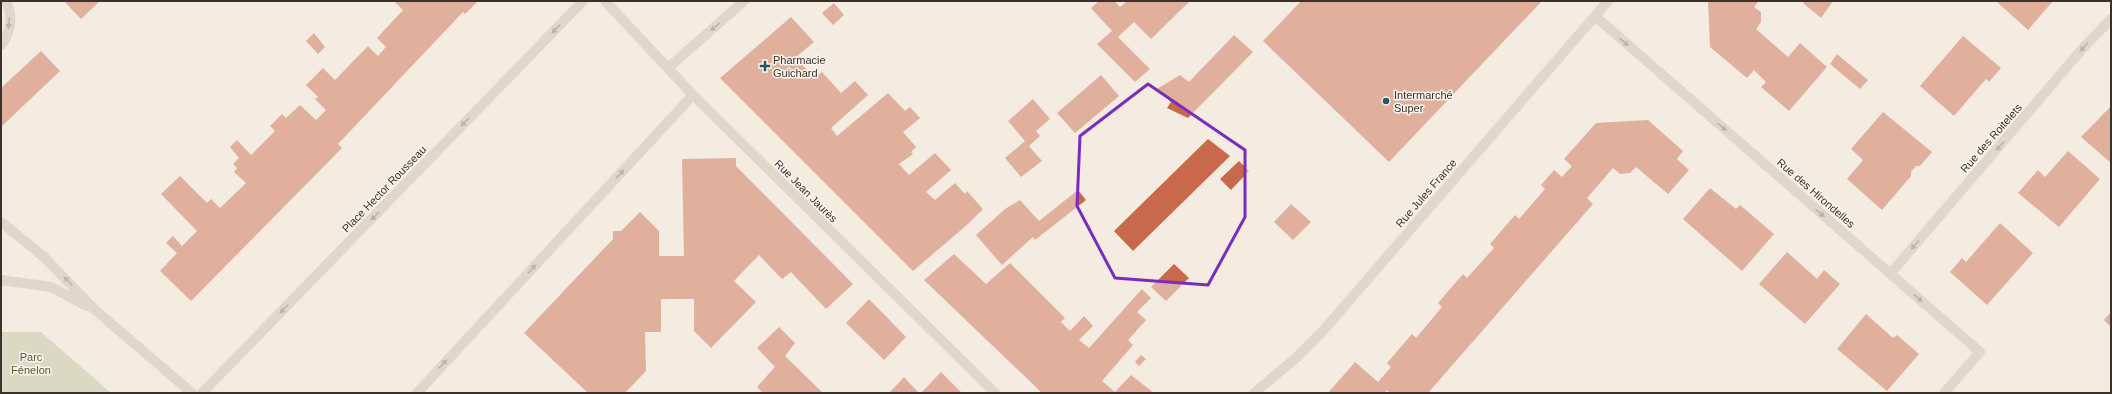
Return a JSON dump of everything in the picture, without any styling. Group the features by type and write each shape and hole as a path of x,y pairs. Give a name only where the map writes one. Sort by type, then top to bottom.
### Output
{"street":[{"path":"1,45 8,34 10,25 9,10 5,1"},
{"name":"Place Hector Rousseau","path":"202,393 583,1"},
{"name":"Rue Jean Jaurès","path":"605,1 693,95 994,393"},
{"path":"668,68 744,1"},
{"name":"Rue Jules France","path":"1254,393 1297,357 1322,332 1608,1"},
{"name":"Rue des Hirondelles","path":"1595,16 1980,352 1944,393"},
{"name":"Rue des Roitelets","path":"1890,274 2083,48 2111,19"},
{"path":"417,393 693,95"},
{"path":"1,222 44,258 94,309 192,393"},
{"path":"1,280 50,287 94,309"}],"highlighted area":[{"path":"1148,84 1245,150 1245,217 1208,285 1115,278 1077,206 1080,136"}],"green space":[{"name":"Parc Fénelon","path":"1,332 41,332 111,393 1,393"}],"building":[{"path":"64,1 100,1 81,19"},
{"path":"394,1 478,1 465,14 463,12 338,144 342,148 191,301 160,271 177,253 166,243 173,236 182,246 197,231 161,194 180,176 207,203 211,199 220,208 246,183 234,172 237,168 233,164 239,158 230,147 237,140 251,155 275,131 270,126 282,114 286,118 300,105 316,120 326,110 315,99 318,97 306,85 323,68 335,80 368,46 378,56 386,47 377,38 403,10"},
{"path":"1099,1 1115,1 1120,7 1127,1 1190,1 1151,39 1134,22 1118,37 1150,69 1135,82 1097,44 1112,31 1091,8"},
{"name":"Intermarché Super","path":"1301,1 1542,1 1389,162 1263,41"},
{"path":"1708,1 1759,1 1754,7 1761,12 1761,22 1756,29 1788,57 1800,43 1827,67 1789,111 1761,87 1766,82 1754,70 1747,78 1710,47"},
{"path":"1805,1 1833,1 1821,18 1803,3"},
{"path":"2053,1 2028,30 1997,2"},
{"path":"834,3 844,15 833,25 822,13"},
{"path":"791,17 814,42 796,57 814,79 822,72 841,93 855,81 868,95 831,128 837,136 888,93 905,111 910,107 920,118 903,132 916,147 911,152 913,154 899,164 909,175 935,153 951,170 926,192 935,200 955,183 965,194 967,191 983,209 968,224 913,271 720,78"},
{"path":"314,33 325,47 318,54 306,41"},
{"path":"1234,35 1253,52 1188,118 1167,108 1171,102 1157,89 1180,75 1189,82"},
{"path":"1963,36 2001,68 1989,82 1986,79 1954,116 1920,86"},
{"path":"41,51 60,71 1,127 1,88"},
{"path":"1837,54 1868,80 1860,89 1830,64"},
{"path":"1101,75 1119,96 1075,133 1057,113"},
{"path":"1033,99 1050,119 1036,131 1040,136 1029,146 1042,161 1021,177 1005,158 1025,141 1008,121"},
{"path":"2111,106 2111,163 2081,137"},
{"path":"1883,112 1932,152 1920,166 1916,166 1911,172 1911,176 1882,210 1847,179 1863,160 1851,149"},
{"path":"1648,120 1683,151 1677,159 1689,170 1668,194 1636,167 1630,173 1620,174 1613,168 1587,198 1593,204 1428,393 1390,393 1387,390 1385,393 1328,393 1355,362 1378,382 1391,367 1387,363 1412,334 1416,338 1442,307 1438,303 1463,274 1467,278 1494,248 1490,244 1515,215 1519,219 1545,189 1541,185 1554,170 1562,177 1572,166 1564,159 1596,123"},
{"path":"1208,139 1230,156 1133,251 1114,231"},
{"path":"2068,151 2100,179 2059,227 2018,193 2038,170 2045,177"},
{"path":"736,158 736,166 853,284 826,309 791,272 782,279 759,255 734,281 756,302 711,348 694,331 694,299 661,299 661,332 645,332 646,371 625,393 588,393 524,333 613,239 613,231 621,231 640,212 659,231 659,256 684,256 682,159"},
{"path":"1239,161 1249,171 1231,190 1220,179"},
{"path":"1710,188 1736,209 1740,205 1774,234 1742,271 1683,219"},
{"path":"1078,190 1086,200 1035,240 1033,237 1002,265 976,235 1005,209 1020,200 1039,221"},
{"path":"1291,204 1311,222 1293,240 1274,222"},
{"path":"2000,223 2033,253 1987,305 1950,272 1962,258 1966,262"},
{"path":"1787,252 1817,279 1824,270 1840,284 1805,324 1759,284"},
{"path":"954,254 986,284 1010,263 1065,318 1061,322 1070,331 1084,316 1093,326 1079,340 1089,348 1142,289 1151,298 1137,312 1146,320 1128,340 1133,345 1102,381 1115,392 1131,375 1154,393 1042,393 924,280"},
{"path":"1174,264 1189,278 1166,301 1151,287"},
{"path":"869,299 906,337 884,360 846,323"},
{"path":"2111,312 2111,327 2104,320"},
{"path":"1866,314 1893,338 1897,335 1919,354 1887,391 1837,349"},
{"path":"779,327 795,343 785,356 823,393 763,393 757,387 775,367 757,348"},
{"path":"1141,355 1146,359 1139,366 1135,362"},
{"path":"941,372 962,393 921,393"},
{"path":"904,377 919,393 889,393"}],"place":[{"name":"Pharmacie Guichard","path":"765,66"},
{"name":"Intermarché Super","path":"1386,101"}]}
